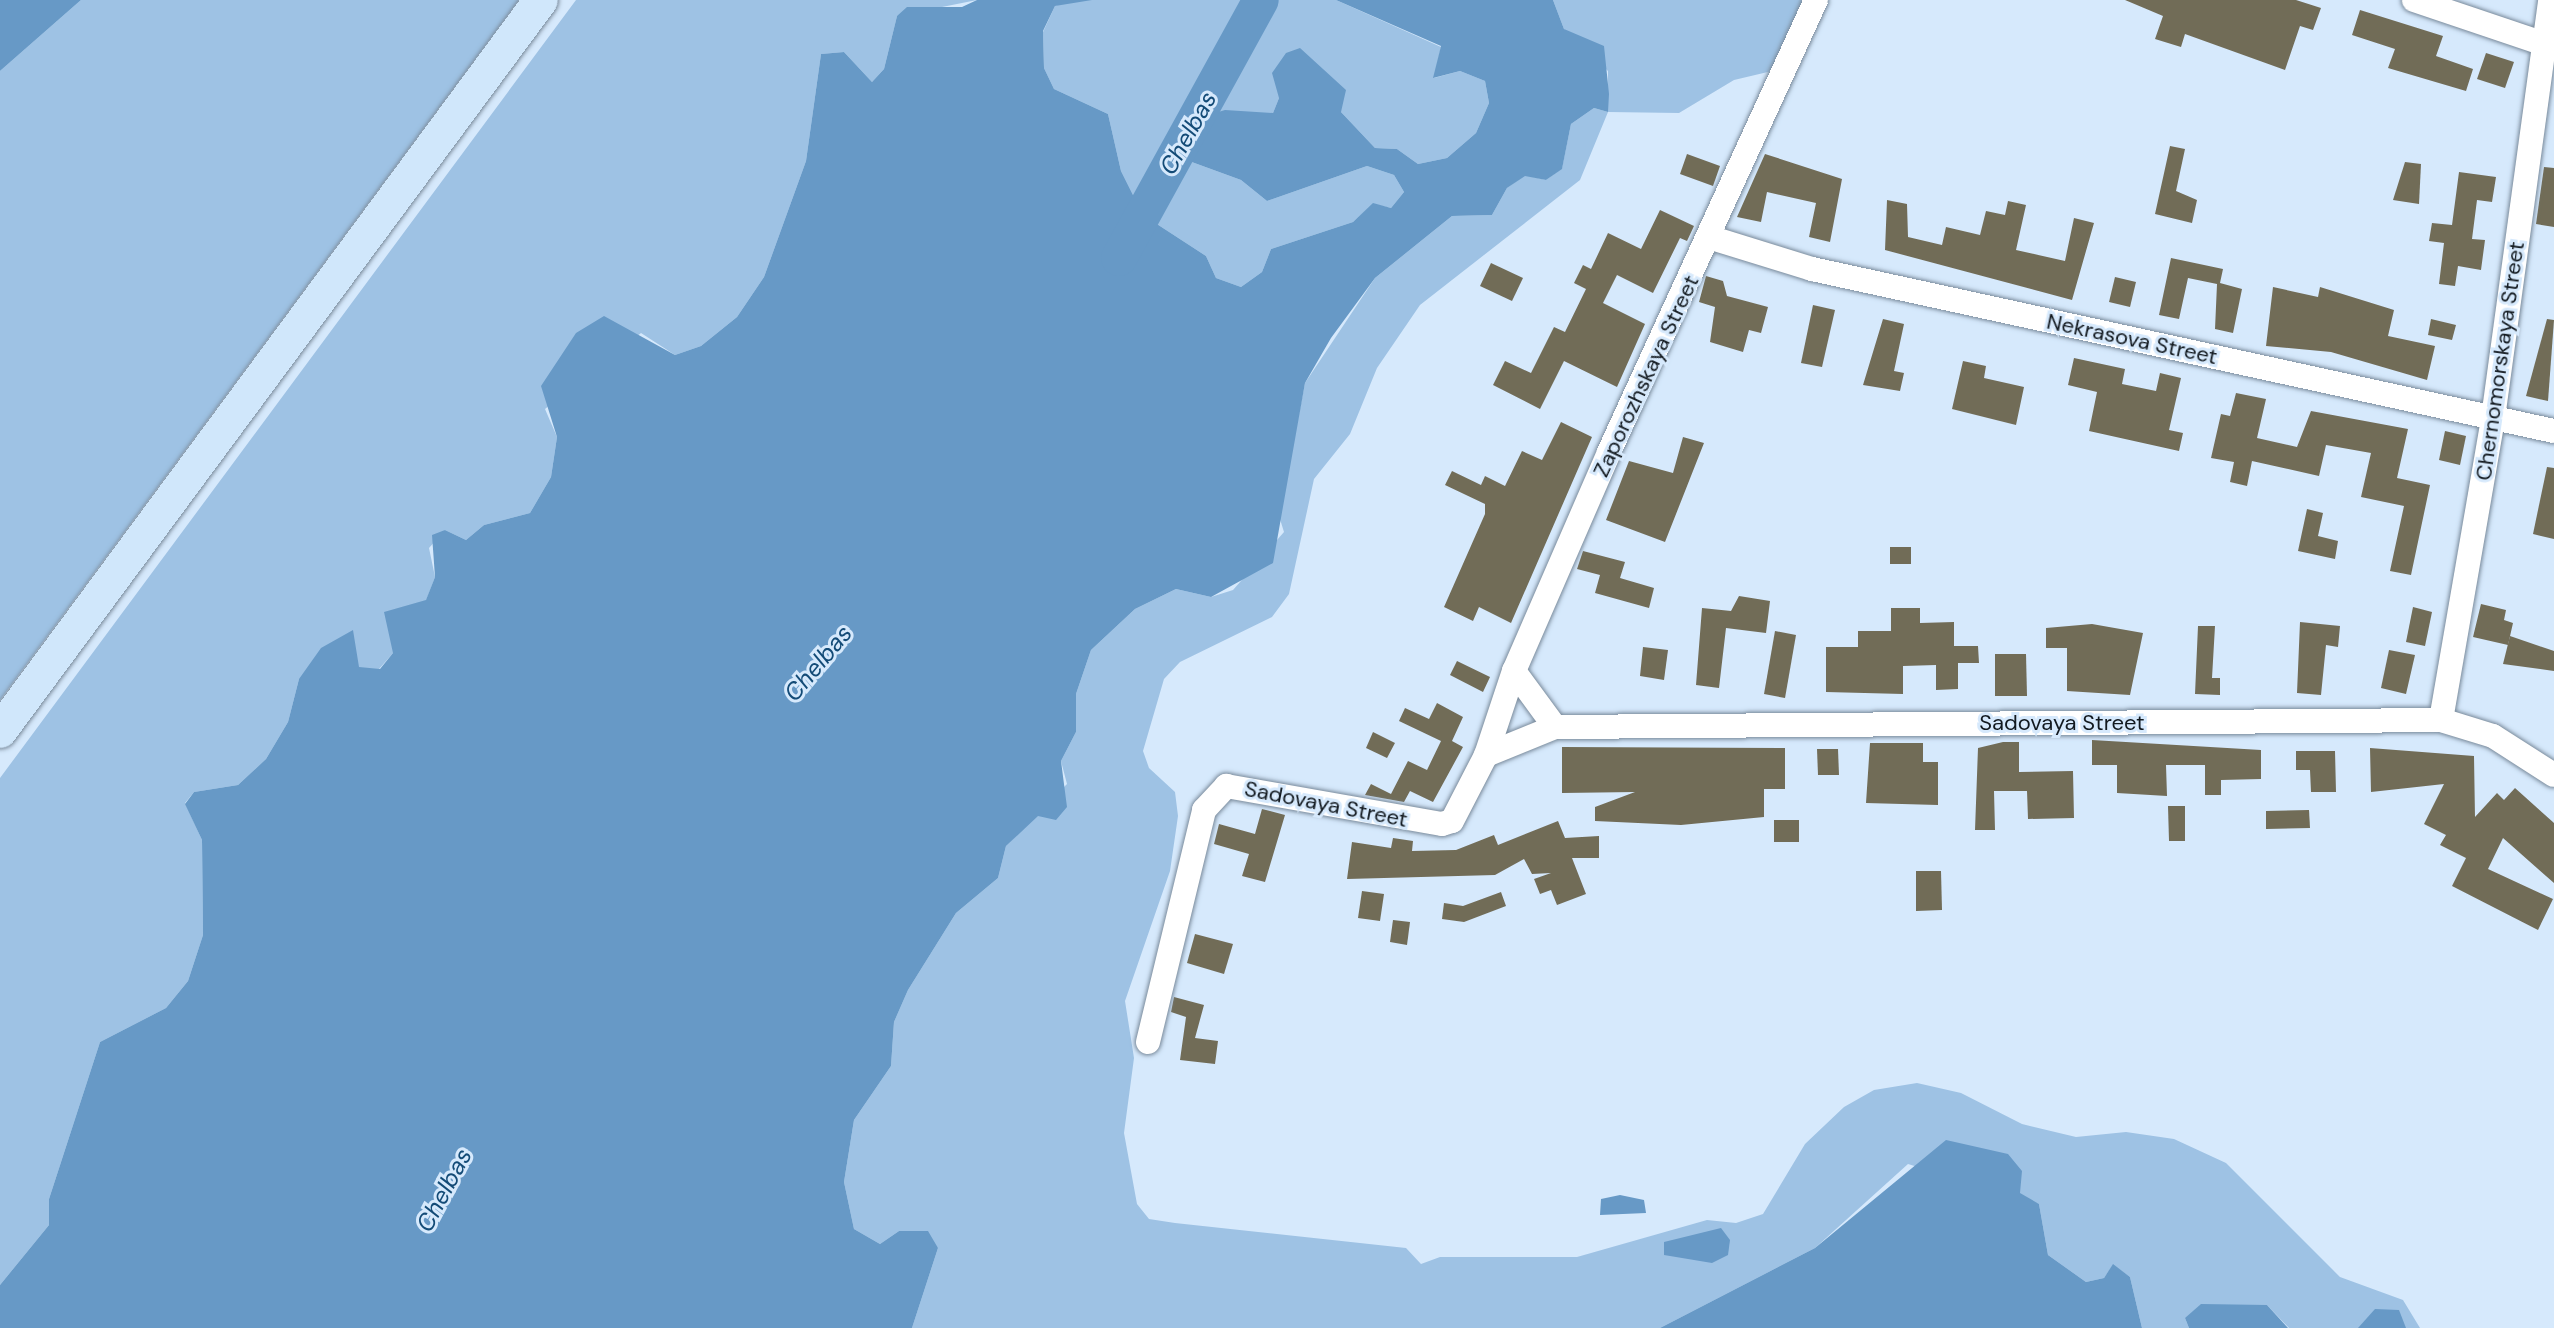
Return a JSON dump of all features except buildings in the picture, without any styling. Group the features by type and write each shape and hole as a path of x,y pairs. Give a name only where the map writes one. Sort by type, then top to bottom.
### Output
{"main road":[{"path":"0,731 541,0"}],"street":[{"name":"Zaporozhskaya Street","path":"1486,755 1514,671 1712,238 1816,0"},
{"path":"2414,0 2549,46"},
{"name":"Chernomorskaya Street","path":"2441,720 2493,418 2549,46 2550,0"},
{"name":"Nekrasova Street","path":"1712,238 1812,269 2554,431"},
{"path":"1514,671 1555,727"},
{"name":"Sadovaya Street","path":"1148,1042 1200,825 1218,790 1237,786 1442,824 1458,811 1486,755 1555,727 2441,720 2493,736 2554,775"}],"shaded area":[{"path":"81,0 519,0 0,700 0,71"},
{"path":"576,0 977,0 897,16 884,69 872,82 844,52 821,54 806,161 764,277 737,317 701,346 675,355 641,333 545,409 557,437 551,477 530,513 484,525 466,540 445,530 429,548 435,577 426,601 404,611 393,653 379,669 299,679 288,722 266,759 238,785 194,792 185,803 202,840 203,935 188,981 166,1008 100,1042 49,1199 49,1225 0,1285 0,778"},
{"path":"1072,0 1336,0 1441,47 1434,78 1460,71 1485,81 1489,103 1476,133 1447,158 1418,164 1397,149 1375,148 1341,112 1279,98 1273,113 1258,117 1200,114 1178,157 1241,180 1267,201 1367,166 1394,175 1404,192 1391,208 1373,204 1353,222 1271,249 1262,272 1241,287 1216,278 1206,256 1143,215 1121,171 1108,114 1054,89 1044,68 1043,32 1055,6"},
{"path":"1553,0 1803,0 1772,71 1734,80 1679,113 1608,112 1608,71 1564,29"},
{"path":"1594,108 1608,112 1580,180 1420,305 1377,368 1350,434 1314,479 1289,594 1272,617 1180,662 1164,679 1143,751 1149,768 1175,792 1178,816 1170,871 1125,1001 1134,1058 1124,1133 1137,1204 1149,1219 1406,1248 1421,1264 1440,1257 1577,1257 1707,1220 1736,1223 1763,1214 1805,1144 1844,1107 1874,1090 1917,1083 1961,1093 2022,1124 2076,1137 2126,1132 2174,1139 2226,1163 2340,1277 2403,1300 2420,1328 2289,1328 2267,1305 2185,1318 2189,1328 2142,1328 2130,1277 2113,1265 2104,1278 2086,1282 2048,1255 2039,1204 1908,1164 1815,1248 1660,1328 912,1328 938,1248 899,1231 880,1244 854,1229 844,1182 854,1120 891,1066 894,1022 908,990 956,913 998,878 1006,846 1067,784 1061,761 1076,732 1076,694 1091,650 1135,609 1176,589 1211,597 1233,590 1284,532 1279,516 1305,383 1375,278 1452,216 1492,215 1507,188 1525,175 1546,180 1562,168 1571,124"}],"water":[{"path":"0,0 81,0 0,71"},
{"path":"977,0 1092,0 1055,6 1043,31 1044,68 1054,89 1108,114 1121,171 1143,215 1206,256 1216,278 1241,287 1262,272 1271,249 1353,222 1373,203 1391,208 1404,192 1394,175 1367,166 1267,201 1241,180 1178,157 1168,142 1182,123 1225,110 1273,113 1279,98 1272,73 1286,53 1300,48 1346,90 1341,112 1375,148 1397,149 1418,164 1447,158 1476,133 1489,103 1485,81 1460,71 1433,78 1441,46 1336,0 1553,0 1564,29 1604,46 1609,94 1608,112 1594,108 1571,124 1562,169 1546,180 1525,176 1507,188 1492,215 1452,216 1375,278 1331,338 1305,383 1273,563 1211,597 1176,589 1135,609 1091,650 1076,694 1076,732 1061,761 1067,807 1056,820 1038,816 1006,846 998,878 956,913 908,990 894,1022 891,1066 854,1120 844,1182 854,1229 880,1244 899,1231 928,1231 938,1248 912,1328 0,1328 0,1285 49,1225 49,1199 100,1042 166,1008 188,981 203,935 202,840 185,804 194,792 238,785 266,759 288,722 299,679 321,648 353,630 359,667 380,669 393,653 384,612 426,600 435,577 432,535 445,530 466,540 484,525 530,513 551,477 557,437 541,386 576,333 604,316 675,355 701,346 737,317 764,277 806,161 821,54 844,52 872,82 884,69 897,16 907,7 962,7"},
{"path":"1946,1140 2008,1154 2022,1171 2020,1193 2039,1204 2048,1255 2086,1282 2104,1278 2113,1264 2130,1277 2142,1328 1660,1328 1815,1248"},
{"path":"1620,1195 1644,1200 1646,1213 1600,1215 1601,1199"},
{"path":"1721,1228 1730,1240 1728,1255 1712,1263 1664,1255 1664,1242"},
{"path":"2201,1304 2267,1305 2288,1328 2189,1328 2185,1318"},
{"path":"2375,1309 2399,1310 2406,1328 2358,1328"}],"waterway":[{"name":"Chelbas","path":"1119,258 1261,0"}]}
